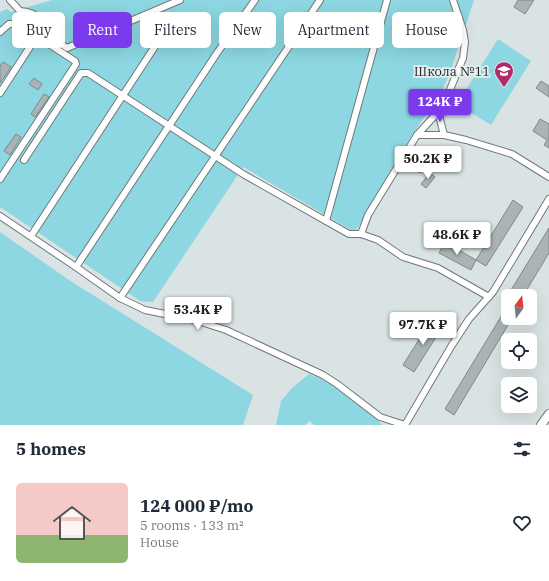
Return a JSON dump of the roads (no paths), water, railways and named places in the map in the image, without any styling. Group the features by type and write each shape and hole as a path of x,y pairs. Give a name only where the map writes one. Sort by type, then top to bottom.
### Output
{"street":[{"path":"10,0 20,11 33,13 41,19 60,44 67,48 180,0"},
{"path":"76,267 217,53 255,0"},
{"path":"120,298 320,0"},
{"path":"326,221 387,0"},
{"path":"361,234 368,215 417,135 438,112 449,92 463,58 465,42 454,0"},
{"path":"0,32 9,24 12,24"},
{"path":"0,93 29,48"},
{"path":"0,179 76,64 75,61 55,48"},
{"path":"31,236 153,48"},
{"path":"24,160 81,73 88,73 243,174 349,234 361,234 378,240 403,257 438,268 489,297"},
{"path":"438,112 444,135"},
{"path":"417,135 444,135 512,154 549,177"},
{"path":"0,216 120,298 145,310 195,320 226,330 323,375 337,384 380,418 405,425 452,345 469,319 493,292 549,199"},
{"path":"541,425 549,414"}],"place":[{"name":"Школа №11","path":"504,88"}]}
